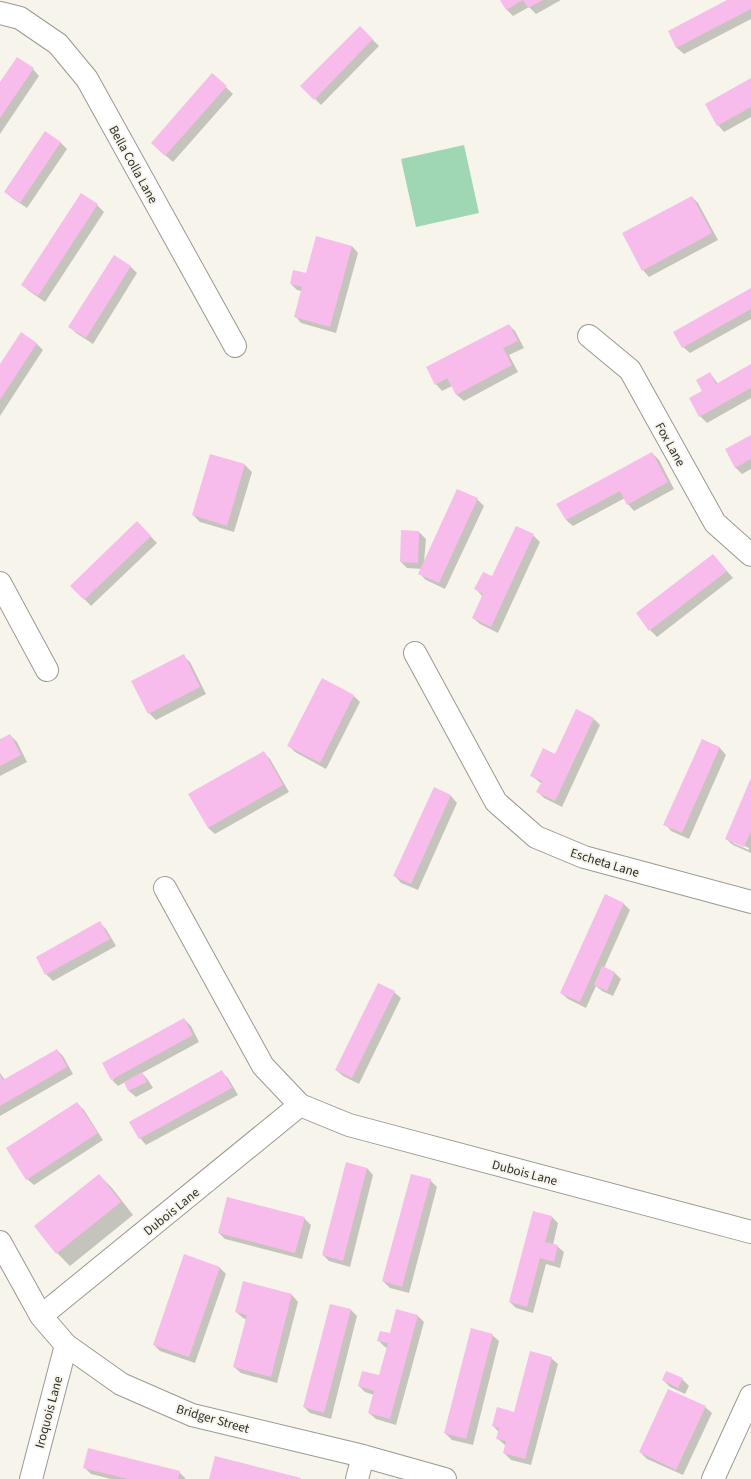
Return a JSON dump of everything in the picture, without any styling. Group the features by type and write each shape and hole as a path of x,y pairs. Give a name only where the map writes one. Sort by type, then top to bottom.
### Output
{"street":[{"name":"Bella Colla Lane","path":"0,13 20,18 58,44 87,79 235,346"},
{"name":"Fox Lane","path":"589,336 630,370 714,523 751,555"},
{"path":"0,583 47,670"},
{"name":"Escheta Lane","path":"415,653 496,802 536,837 584,857 751,902"},
{"name":"Dubois Lane","path":"165,888 263,1066 300,1105 349,1125 751,1232"},
{"name":"Dubois Lane","path":"42,1316 300,1105"},
{"name":"Bridger Street","path":"0,1242 42,1316 66,1345 120,1384 192,1414 363,1456 445,1479"},
{"name":"Iroquois Lane","path":"31,1479 66,1345"},
{"path":"712,1479 751,1396"},
{"path":"357,1479 363,1456"}],"green space":[{"path":"464,145 479,213 416,227 401,159"}],"building":[{"path":"500,0 523,0 506,10"},
{"path":"523,0 543,0 528,8"},
{"path":"727,0 751,0 751,9 676,48 668,31"},
{"path":"360,26 373,39 314,100 300,86"},
{"path":"17,57 34,68 0,118 0,82"},
{"path":"212,73 227,86 165,156 151,143"},
{"path":"751,78 751,107 717,126 705,104"},
{"path":"45,131 61,142 20,203 4,192"},
{"path":"81,193 98,204 38,296 21,285"},
{"path":"692,196 712,233 642,271 622,233"},
{"path":"316,236 352,246 330,327 294,317 302,287 290,284 293,270 306,273"},
{"path":"114,255 131,266 86,338 68,327"},
{"path":"751,288 751,309 682,348 673,332"},
{"path":"509,324 518,341 503,348 512,365 456,395 447,378 435,385 426,367"},
{"path":"21,332 37,343 0,400 0,364"},
{"path":"751,364 751,388 699,417 689,398 702,391 696,380 710,372 716,384"},
{"path":"751,435 751,459 735,468 725,449"},
{"path":"652,452 668,482 627,505 620,491 566,520 556,504"},
{"path":"210,454 245,464 227,526 192,515"},
{"path":"457,489 478,498 439,583 418,574"},
{"path":"137,521 151,536 84,600 70,586"},
{"path":"516,526 534,534 491,627 472,618 483,594 474,589 483,572 492,576"},
{"path":"401,530 419,531 418,563 400,562"},
{"path":"713,554 727,571 649,631 636,613"},
{"path":"184,654 200,687 148,714 131,681"},
{"path":"322,678 354,695 320,763 287,746"},
{"path":"576,709 594,718 555,801 536,792 542,781 530,776 543,748 555,754"},
{"path":"10,734 21,755 0,766 0,739"},
{"path":"702,739 720,747 682,833 663,825"},
{"path":"264,751 283,785 208,828 188,794"},
{"path":"751,778 751,831 744,847 725,839"},
{"path":"434,787 451,795 411,884 393,876"},
{"path":"605,894 624,903 580,1002 560,993"},
{"path":"100,921 110,939 45,975 36,957"},
{"path":"602,966 615,972 607,991 594,985"},
{"path":"378,983 395,991 352,1078 335,1070"},
{"path":"184,1018 193,1035 111,1080 102,1063"},
{"path":"57,1049 67,1067 0,1106 0,1074 3,1080"},
{"path":"222,1070 232,1088 139,1139 129,1122"},
{"path":"142,1072 147,1082 128,1091 124,1082"},
{"path":"77,1102 98,1133 26,1180 6,1148"},
{"path":"346,1162 367,1168 343,1261 322,1255"},
{"path":"99,1174 121,1202 56,1254 34,1226"},
{"path":"411,1174 431,1179 402,1287 382,1281"},
{"path":"227,1197 305,1217 295,1253 218,1233"},
{"path":"533,1211 552,1216 545,1242 558,1245 554,1262 540,1258 527,1307 509,1302"},
{"path":"184,1254 220,1267 189,1357 153,1345"},
{"path":"243,1281 292,1294 271,1377 233,1367 247,1315 235,1312"},
{"path":"330,1304 351,1309 324,1413 303,1407"},
{"path":"396,1309 418,1315 390,1419 368,1413 374,1391 358,1386 362,1371 379,1375 388,1343 377,1341 380,1331 390,1333"},
{"path":"471,1328 493,1334 466,1439 444,1433"},
{"path":"530,1351 552,1357 525,1459 503,1453 506,1441 496,1439 499,1428 492,1426 497,1407 514,1412"},
{"path":"666,1371 683,1378 678,1388 662,1380"},
{"path":"668,1389 706,1406 676,1470 639,1452"},
{"path":"88,1448 180,1471 178,1479 128,1479 83,1468"},
{"path":"215,1456 301,1478 301,1479 209,1479"}]}
